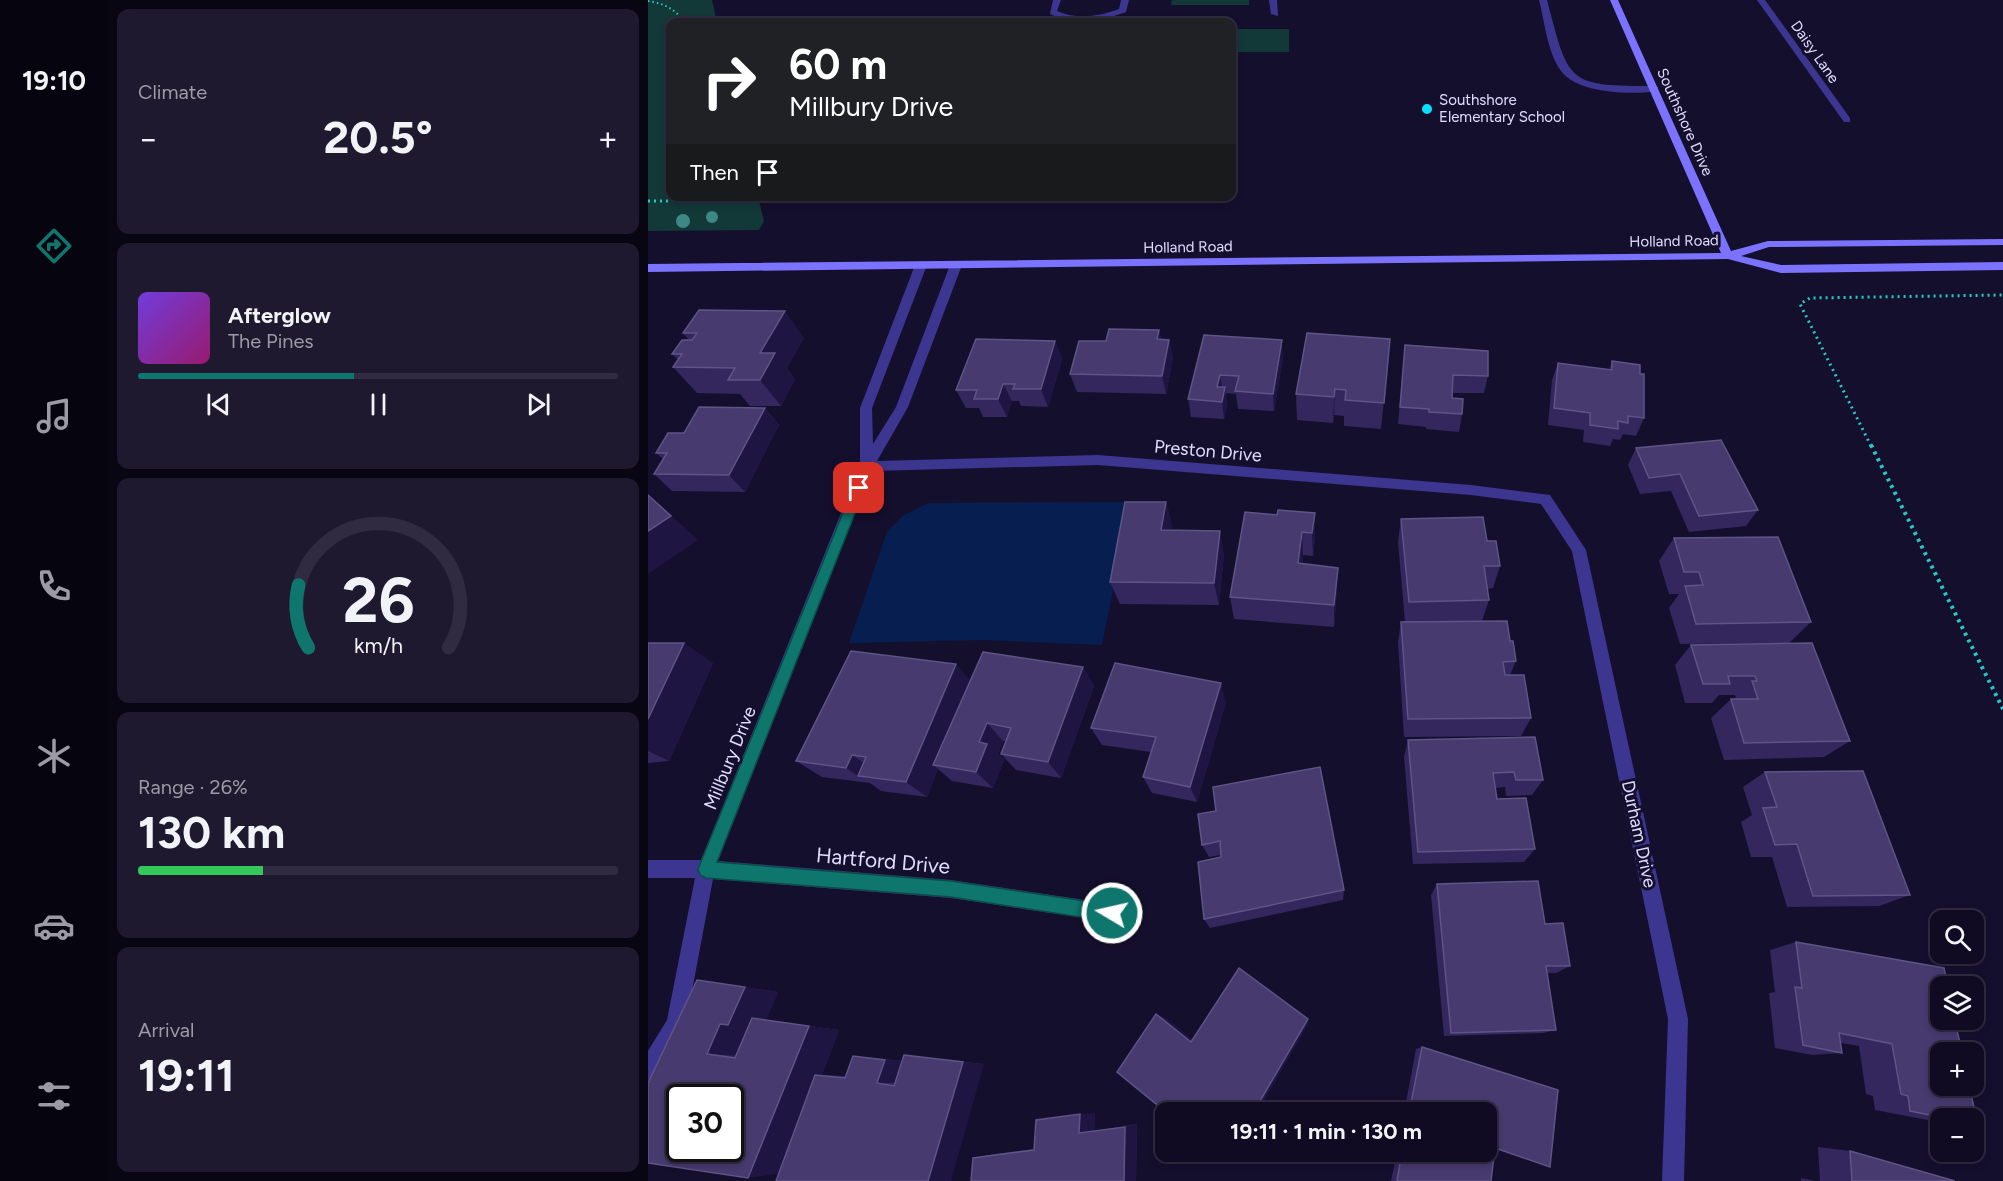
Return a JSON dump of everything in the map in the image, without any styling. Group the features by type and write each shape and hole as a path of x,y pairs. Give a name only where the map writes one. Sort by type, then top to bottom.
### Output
{"main road":[{"name":"Southshore Drive","path":"1614,0 1728,256"},
{"name":"Holland Road","path":"1728,256 1768,244 2003,242"},
{"name":"Holland Road","path":"648,268 1728,256 1782,269 2003,266"}],"street":[{"path":"1057,0 1053,12 1060,17 1109,16 1123,10 1125,0"},
{"path":"1273,0 1275,14"},
{"path":"1543,0 1559,61 1577,81 1592,87 1655,89"},
{"name":"Daisy Lane","path":"1761,0 1847,120"},
{"name":"Millbury Drive","path":"648,1070 676,1023 706,869 867,466 902,407 956,265"},
{"name":"Millbury Drive","path":"867,466 866,408 921,266"},
{"name":"Preston Drive","path":"867,466 1098,460 1471,490 1545,499"},
{"name":"Durham Drive","path":"1545,499 1579,550 1678,1019 1673,1181"},
{"name":"Hartford Drive","path":"648,869 706,869 951,889 1112,913"}],"path":[{"path":"648,1 657,2 679,13 681,18"},
{"path":"648,201 666,201"},
{"path":"2003,295 1810,298 1800,304 2003,709"}],"green space":[{"path":"648,0 712,0 716,18 666,18 666,201 759,201 764,221 759,230 648,231"},
{"path":"1172,0 1249,0 1249,5 1171,5"},
{"path":"1236,29 1289,29 1289,52 1236,52"}],"water":[{"path":"1131,502 1102,645 984,640 849,643 887,532 904,515 928,503"}],"building":[{"path":"699,310 785,311 760,353 775,353 760,380 728,380 735,368 673,367 682,354 672,354 682,340 692,340 697,333 683,333"},
{"path":"1109,329 1159,330 1157,339 1169,340 1162,376 1070,374 1079,341 1106,341"},
{"path":"1307,333 1390,339 1384,403 1345,400 1346,390 1335,389 1334,397 1296,394"},
{"path":"1204,335 1282,340 1273,394 1235,391 1239,376 1220,375 1217,387 1225,387 1222,402 1188,399"},
{"path":"976,339 1055,341 1041,389 1013,389 1015,384 1003,384 998,399 974,399 977,390 956,390"},
{"path":"1405,345 1488,351 1488,376 1453,375 1452,398 1463,399 1462,414 1400,407"},
{"path":"1612,361 1640,365 1640,374 1644,374 1644,418 1628,416 1628,423 1618,421 1618,429 1590,425 1590,413 1554,408 1558,363 1612,370"},
{"path":"699,407 765,408 729,475 654,474 667,453 656,453 668,433 684,433"},
{"path":"1721,440 1758,510 1699,516 1680,474 1649,478 1636,448"},
{"path":"648,495 671,516 648,531"},
{"path":"1125,502 1166,502 1161,530 1220,531 1214,583 1110,582"},
{"path":"1278,510 1315,513 1312,533 1302,532 1298,563 1338,568 1334,605 1230,597 1245,512 1277,515"},
{"path":"1483,517 1487,541 1496,541 1500,566 1484,566 1489,600 1409,602 1401,519"},
{"path":"1778,537 1811,622 1696,624 1685,586 1703,585 1699,572 1684,572 1674,538"},
{"path":"1507,621 1516,661 1503,662 1505,675 1524,675 1531,718 1408,719 1401,622"},
{"path":"648,643 684,643 648,719"},
{"path":"1812,643 1850,741 1744,743 1731,699 1758,699 1752,681 1757,681 1755,676 1728,676 1730,684 1703,684 1691,645"},
{"path":"851,651 956,664 906,782 858,776 866,757 852,755 846,768 796,761"},
{"path":"983,652 1083,667 1048,762 1001,754 1011,728 987,723 979,742 987,744 976,772 933,765"},
{"path":"1115,663 1221,683 1190,787 1143,777 1156,737 1091,728"},
{"path":"1535,737 1543,780 1516,780 1514,772 1493,773 1497,799 1526,798 1535,849 1418,852 1408,740"},
{"path":"1320,767 1344,890 1204,919 1198,862 1221,857 1220,841 1202,845 1198,814 1216,811 1213,787"},
{"path":"1863,771 1910,895 1813,896 1797,844 1775,845 1763,808 1777,807 1765,772"},
{"path":"1538,881 1545,924 1563,923 1570,966 1546,966 1556,1030 1451,1033 1437,884"},
{"path":"1796,942 1944,968 1946,976 1930,976 1930,1030 1957,1030 1960,1042 1930,1042 1930,1096 1971,1096 1974,1108 1930,1108 1930,1115 1910,1111 1908,1096 1901,1094 1892,1044 1839,1033 1842,1053 1803,1045 1795,987 1802,988"},
{"path":"1239,968 1308,1019 1259,1102 1155,1103 1117,1072 1156,1014 1191,1042"},
{"path":"697,980 745,987 728,1025 720,1024 707,1054 735,1058 752,1018 809,1026 748,1178 648,1163 648,1083"},
{"path":"1422,1047 1558,1090 1550,1167 1497,1149 1497,1102 1411,1102"},
{"path":"904,1055 963,1062 928,1181 776,1181 815,1075 845,1078 853,1056 885,1060 877,1083 894,1086"},
{"path":"1080,1114 1079,1133 1125,1127 1124,1181 971,1181 973,1158 1034,1150 1036,1120"},
{"path":"1850,1151 1955,1181 1852,1181"},
{"path":"1400,1162 1493,1162 1491,1181 1397,1181"}],"place":[{"name":"Southshore Elementary School","path":"1427,109"}],"route":[{"path":"859,488 706,869 951,889 1112,913"}]}
